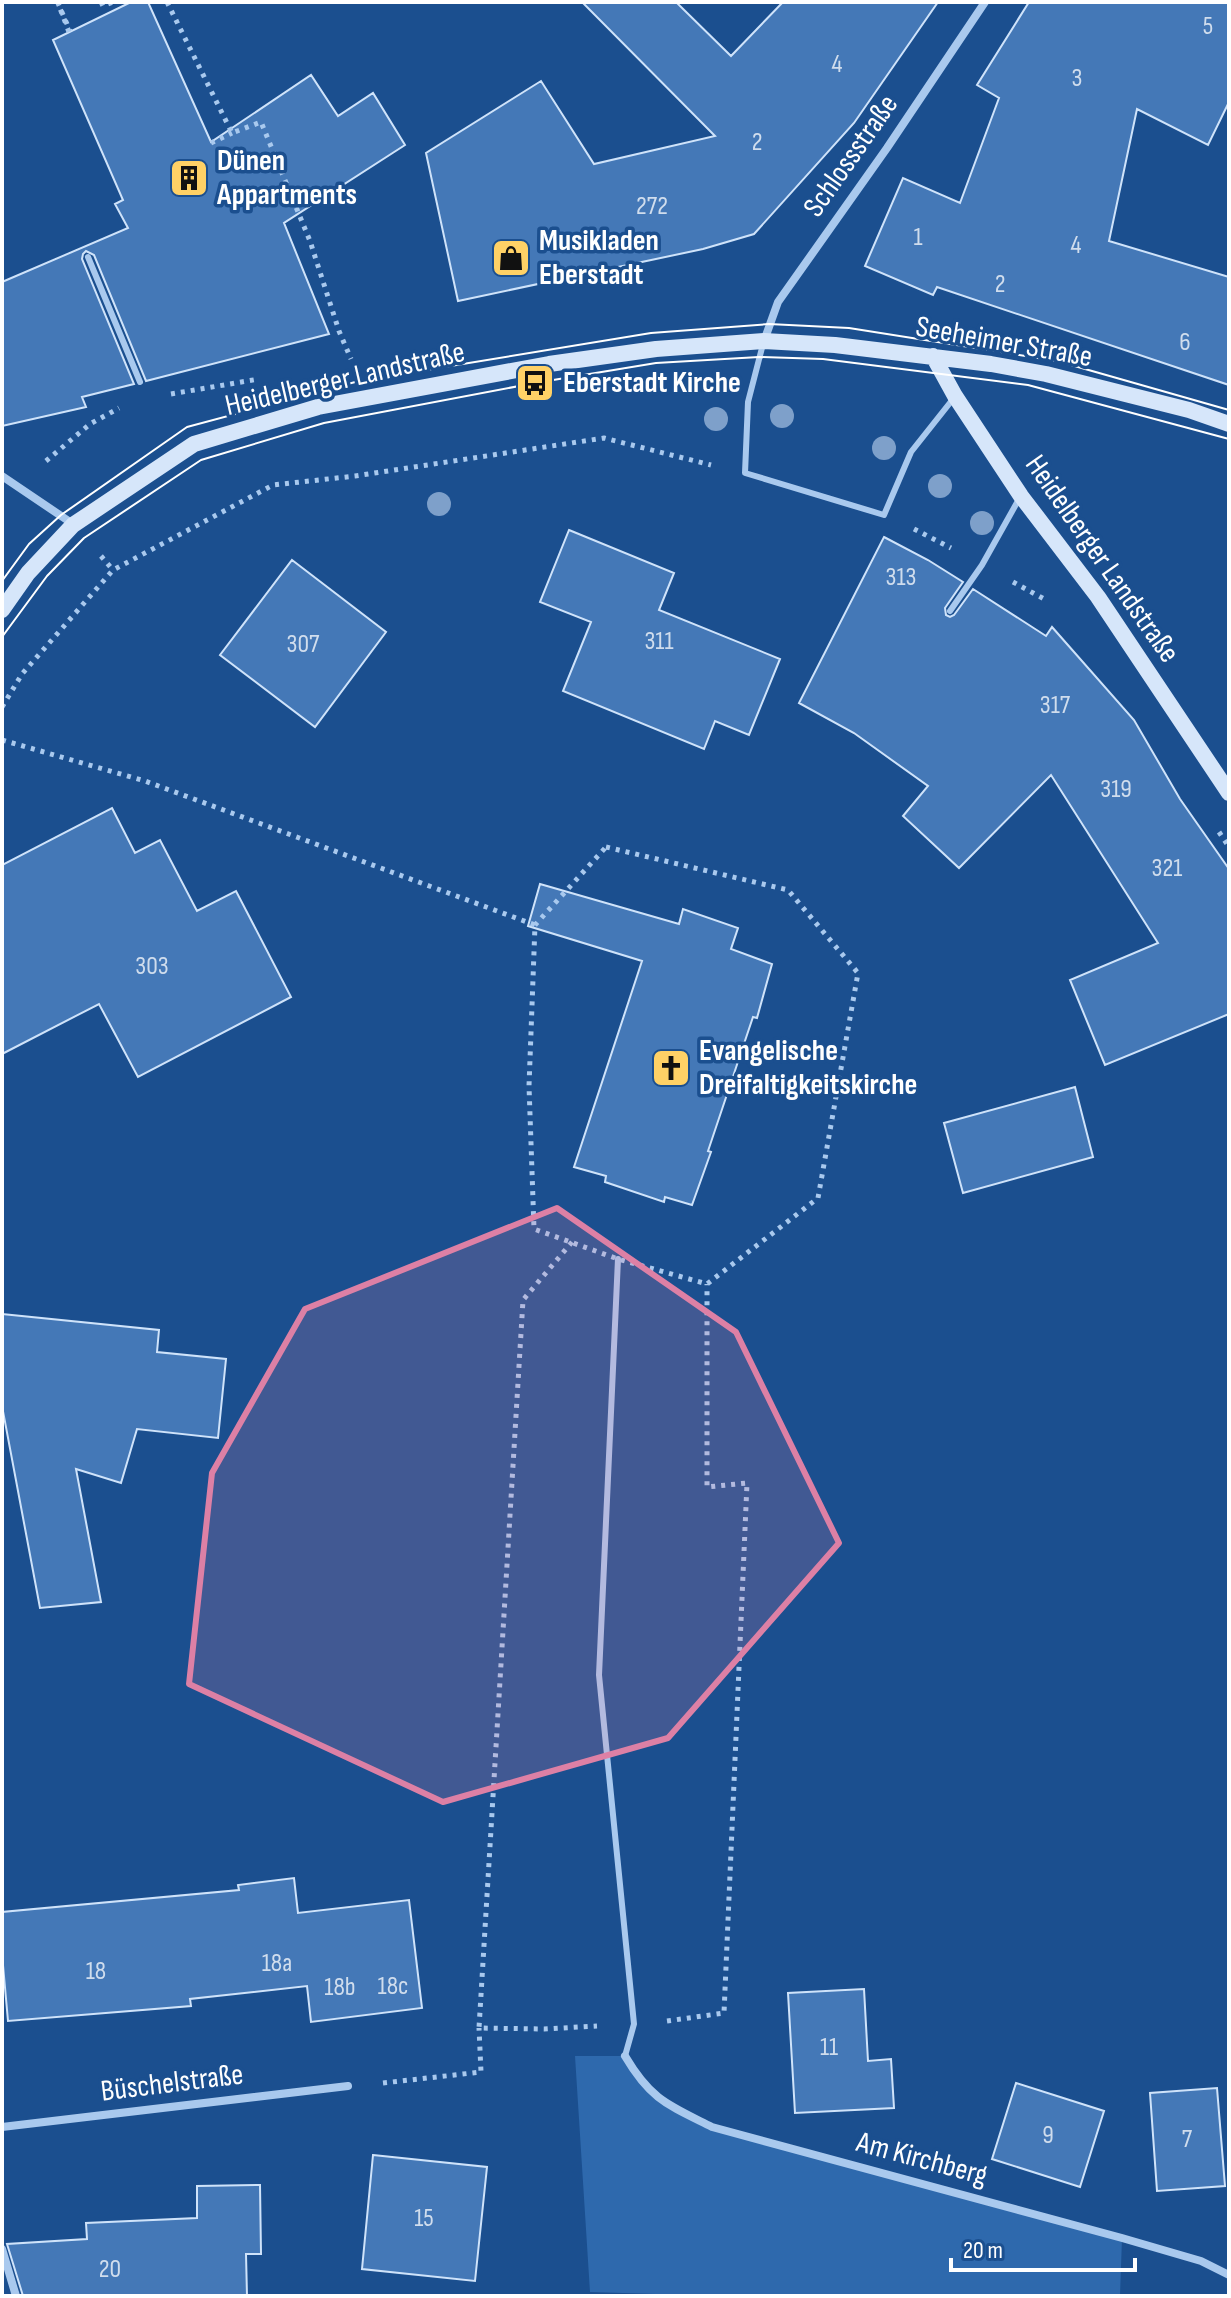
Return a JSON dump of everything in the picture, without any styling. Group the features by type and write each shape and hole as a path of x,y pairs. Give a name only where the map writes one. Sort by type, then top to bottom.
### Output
{"street":[{"name":"Schlossstraße","path":"764,341 778,302 985,2"},
{"name":"Seeheimer Straße","path":"764,341 933,356 1046,374 1189,410 1229,424"},
{"name":"Heidelberger Landstraße","path":"2,610 28,573 73,525 194,444 318,407 549,364 656,349 764,341"},
{"name":"Heidelberger Landstraße","path":"933,356 955,396 1021,496 1098,597 1229,793"},
{"path":"2,476 73,525"},
{"name":"Am Kirchberg","path":"625,2056 639,2080 661,2102 712,2127 1122,2238 1201,2261 1229,2275"},
{"name":"Büschelstraße","path":"2,2127 348,2086"},
{"path":"2,2249 16,2296"}],"lane":[{"path":"88,257 140,382"},
{"path":"764,341 748,402 745,473 884,515 911,452 955,396"},
{"path":"950,611 982,565 1021,496"},
{"path":"618,1259 599,1675 634,2024 625,2056"}],"path":[{"path":"59,2 70,32"},
{"path":"101,2 103,6 113,2"},
{"path":"167,2 232,133"},
{"path":"211,143 261,122 310,241 364,398"},
{"path":"2,707 22,674 113,570 273,485 355,476 604,438 745,473"},
{"path":"2,740 145,781 535,925"},
{"path":"606,847 788,890 858,973 818,1198 707,1284 618,1259 534,1229 529,1086 535,925 606,847"},
{"path":"348,2086 481,2072 479,2028 523,1300 572,1242"},
{"path":"663,2021 724,2013 747,1483 707,1487 707,1284"},
{"path":"479,2028 544,2029 634,2024"}],"highlighted area":[{"path":"557,1208 736,1332 839,1543 668,1738 443,1802 189,1684 212,1473 305,1309"}],"shaded area":[{"path":"575,2056 625,2056 661,2102 712,2127 1122,2238 1120,2296 720,2296 590,2292"}],"building":[{"name":"Dünen Appartments","path":"131,2 148,2 211,142 311,75 338,116 373,93 405,145 284,223 329,334 146,381 94,255 86,251 82,259 134,384 82,397 86,407 2,426 2,282 128,228 115,204 123,200 53,40"},
{"path":"582,2 676,2 731,56 783,2 938,2 854,123 754,234 703,249 458,301 426,153 541,81 594,164 715,136"},
{"path":"1029,2 1229,2 1229,102 1208,145 1137,109 1109,241 1229,277 1229,385 937,287 933,295 865,266 903,178 960,203 999,98 977,85"},
{"path":"569,530 674,573 659,610 780,659 749,735 715,721 704,749 563,691 591,622 540,602"},
{"path":"884,537 963,582 945,608 946,615 954,615 973,589 1046,636 1052,627 1134,720 1180,799 1229,869 1229,1014 1105,1065 1070,980 1158,943 1051,775 959,868 903,816 928,786 854,733 799,703"},
{"path":"292,560 386,632 315,727 220,655"},
{"path":"112,808 135,853 160,840 197,911 236,891 291,997 138,1077 99,1004 2,1054 2,865"},
{"name":"Evangelische Dreifaltigkeitskirche","path":"540,884 679,924 683,909 738,928 731,949 772,964 757,1018 753,1017 692,1205 665,1197 664,1202 605,1182 606,1176 574,1167 642,961 528,926"},
{"path":"1075,1087 1093,1157 963,1193 944,1123"},
{"path":"2,1314 159,1330 157,1352 226,1359 218,1438 137,1429 121,1483 76,1469 101,1602 40,1608 2,1406"},
{"path":"294,1878 298,1913 409,1900 422,2008 311,2022 307,1986 190,1999 191,2006 8,2021 2,1912 239,1890 238,1885"},
{"path":"864,1989 868,2061 891,2059 894,2108 795,2113 788,1993"},
{"path":"1016,2083 1104,2111 1080,2187 992,2159"},
{"path":"1217,2088 1225,2186 1157,2191 1150,2093"},
{"path":"373,2155 487,2167 475,2281 362,2269"},
{"path":"260,2185 261,2254 246,2254 247,2296 23,2296 7,2244 87,2239 86,2223 197,2218 197,2186"}],"tram line":[{"path":"2,581 29,544 61,515 187,427 359,381 651,333 769,324 849,328 1057,361 1229,410"},
{"path":"2,637 47,576 84,538 201,460 324,423 656,363 759,357 823,359 1028,385 1229,439"}],"place":[{"name":"Dünen Appartments","path":"189,178"},
{"name":"Musikladen Eberstadt","path":"511,258"},
{"name":"Eberstadt Kirche","path":"535,383"},
{"name":"Evangelische Dreifaltigkeitskirche","path":"671,1068"}]}
